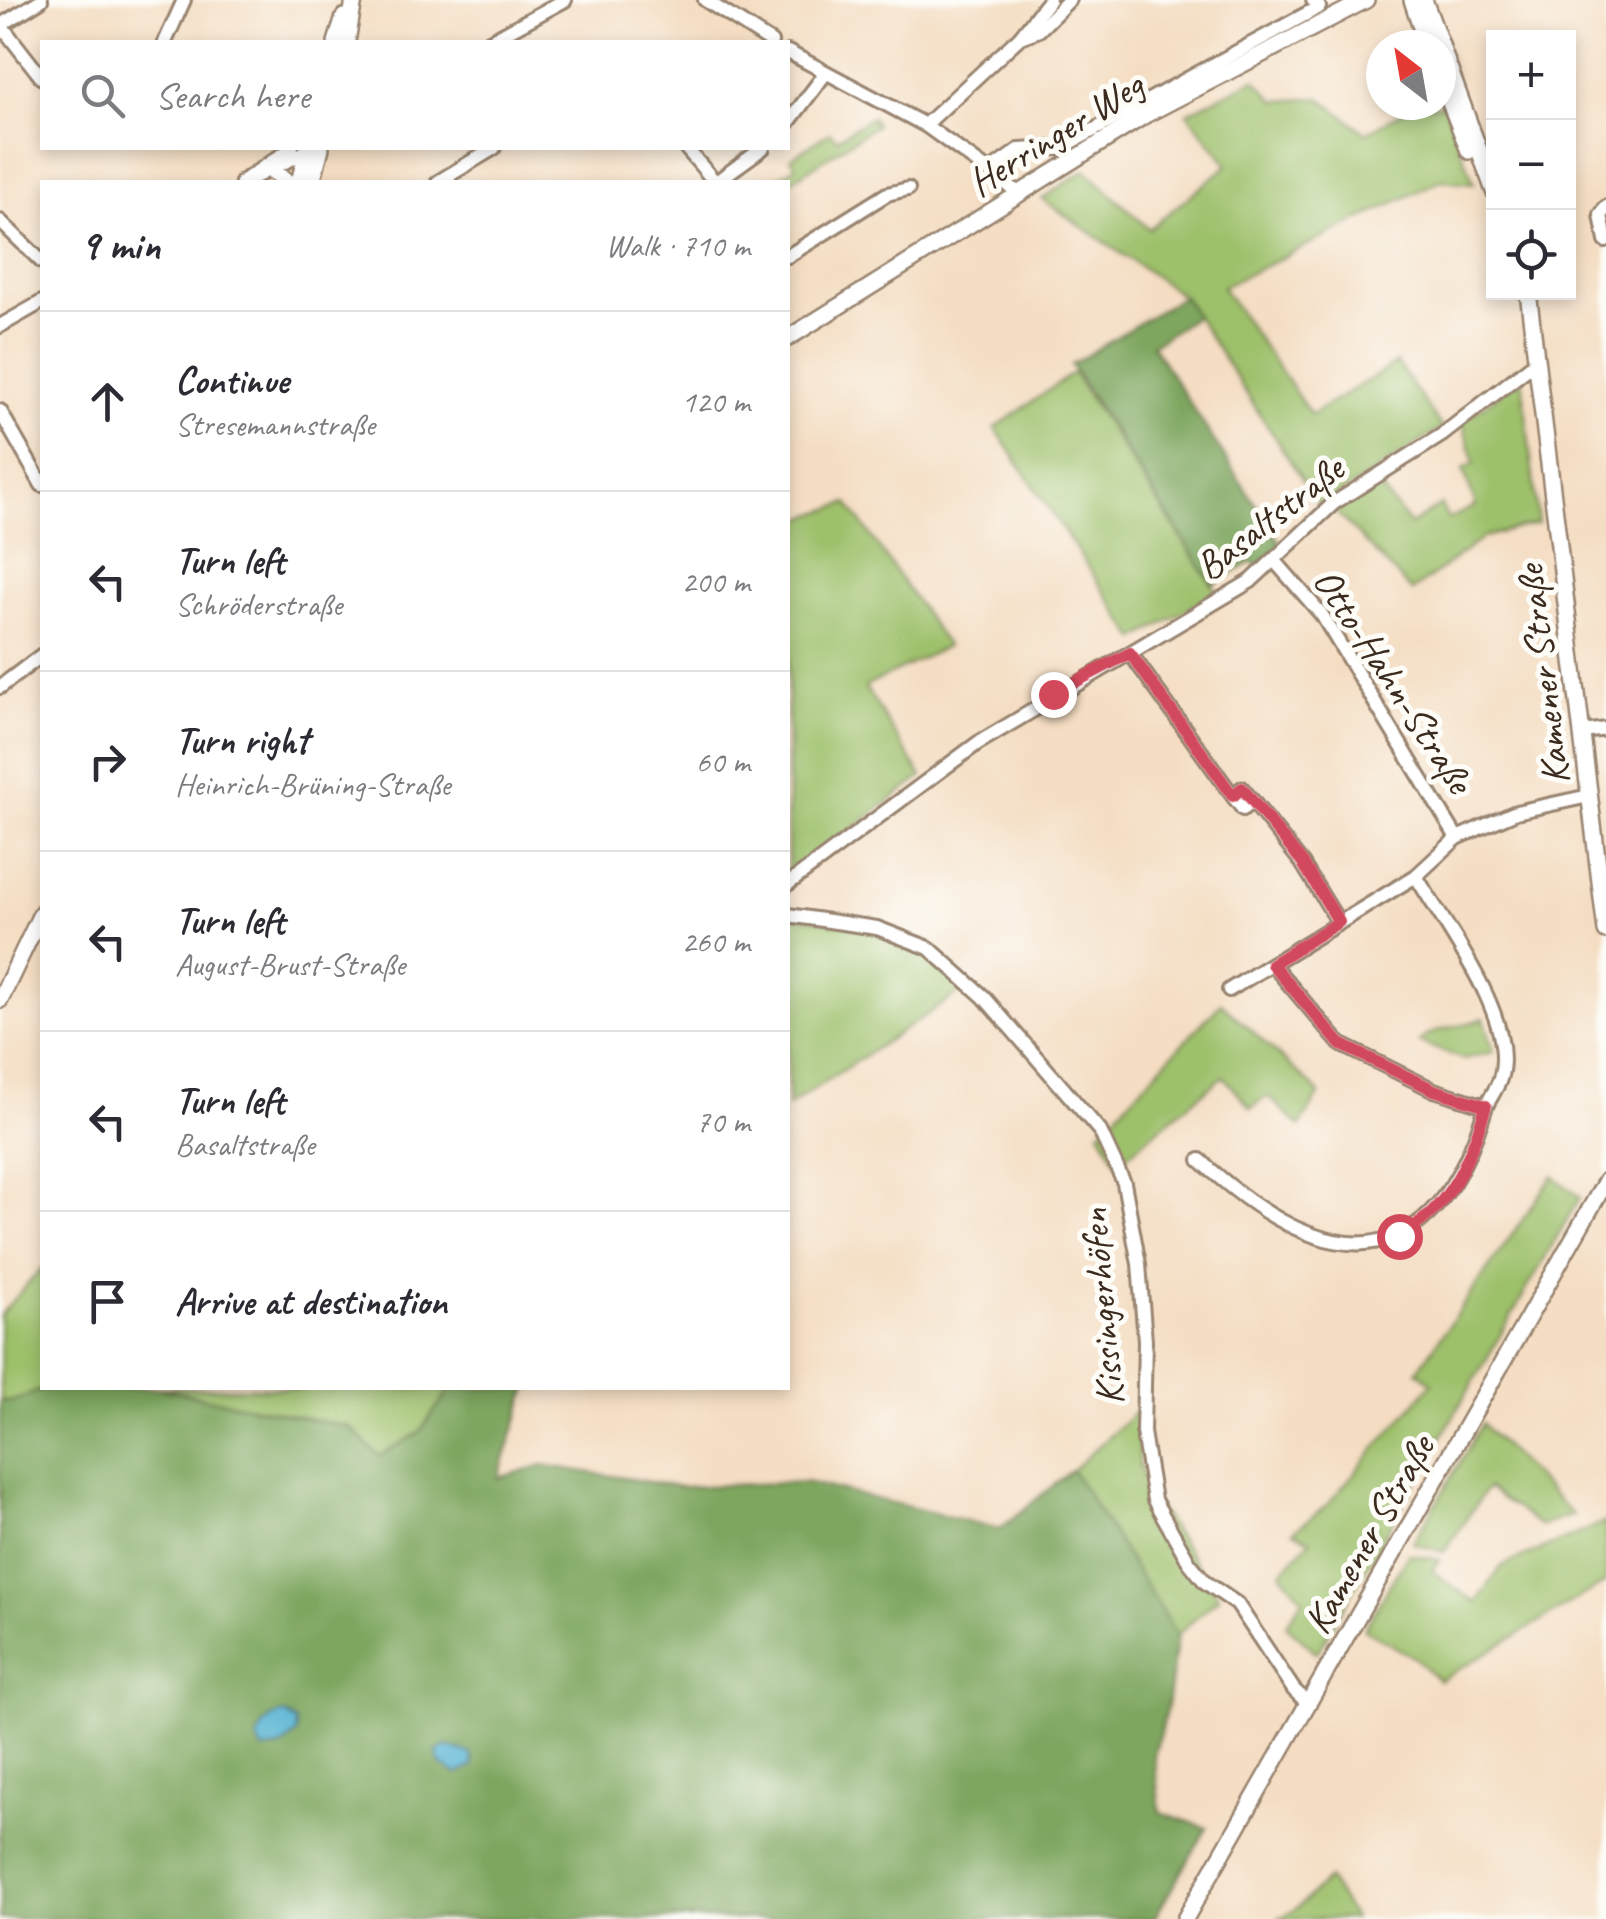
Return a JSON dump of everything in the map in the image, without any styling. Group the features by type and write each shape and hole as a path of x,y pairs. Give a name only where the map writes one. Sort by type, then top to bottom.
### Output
{"main road":[{"name":"Herringer Weg","path":"790,337 1190,90 1366,0"},
{"path":"1412,0 1423,30"},
{"path":"1424,0 1435,30"},
{"path":"337,40 352,6"},
{"path":"347,40 352,6"},
{"path":"1456,86 1486,169"},
{"path":"1456,114 1486,182"},
{"path":"300,180 307,150"},
{"path":"308,150 312,180"},
{"path":"272,171 286,180"},
{"name":"Kamener Straße","path":"1529,300 1606,931"},
{"path":"0,1000 40,918"},
{"name":"Kamener Straße","path":"1185,1919 1606,1181"}],"street":[{"path":"40,75 0,24 42,0"},
{"path":"166,40 184,0"},
{"path":"492,40 564,0"},
{"path":"705,0 767,40"},
{"path":"925,125 1020,37 1029,20 1049,0"},
{"path":"1020,37 1039,30 1070,0"},
{"name":"Herringer Weg","path":"991,170 1019,150 1061,148 1316,4"},
{"path":"790,53 925,125 1019,193"},
{"path":"790,121 825,74"},
{"path":"248,180 304,150"},
{"path":"249,180 305,150"},
{"path":"441,180 491,150"},
{"path":"688,150 714,180"},
{"path":"719,180 760,150"},
{"path":"790,255 887,194 908,189"},
{"path":"1605,208 1606,241"},
{"path":"0,221 40,260"},
{"path":"0,326 40,303"},
{"name":"Basaltstraße","path":"790,883 978,742 1053,694 1251,581 1334,503 1442,434 1537,361"},
{"path":"0,411 40,481"},
{"name":"Otto-Hahn-Straße","path":"1274,560 1333,631 1457,838"},
{"path":"1130,653 1233,796 1242,788 1302,862 1339,922"},
{"path":"0,686 40,656"},
{"path":"1583,732 1606,729"},
{"path":"1229,990 1416,876 1457,838 1516,812 1589,796"},
{"path":"1200,1160 1251,1203 1280,1220 1332,1241 1378,1244 1416,1227 1448,1196 1472,1154 1486,1106 1501,1076 1502,1052 1493,1012 1416,876"},
{"name":"Kissingerhöfen","path":"790,914 863,924 929,948 984,997 1100,1131 1124,1183 1139,1264 1144,1328 1144,1449 1154,1500 1189,1562 1205,1582 1237,1604 1294,1690 1308,1703"},
{"path":"1272,964 1340,1044 1434,1090 1486,1106"}],"green space":[{"path":"1255,79 1276,101 1320,98 1366,133 1388,120 1449,120 1474,183 1441,180 1222,287 1311,415 1397,363 1442,428 1320,507 1183,296 1042,199 1085,170 1149,229 1228,165 1187,113"},
{"path":"871,117 876,125 790,182 774,180 796,167 791,158 830,132 837,139"},
{"path":"1183,296 1196,316 1152,345 1281,544 1258,567 1252,562 1213,585 1071,365"},
{"path":"1073,373 1217,592 1136,639 995,428"},
{"path":"1522,377 1538,523 1484,537 1412,591 1333,509 1375,481 1410,525 1441,505 1448,519 1476,506 1463,469 1475,463 1462,422"},
{"path":"848,503 947,646 865,687 922,777 790,875 790,522"},
{"path":"790,915 897,933 972,985 790,1105"},
{"path":"1221,1003 1320,1093 1300,1127 1268,1096 1251,1108 1223,1076 1117,1163 1100,1131"},
{"path":"1484,1018 1494,1052 1462,1059 1419,1042 1434,1032"},
{"path":"1553,1176 1580,1197 1317,1653 1286,1625 1303,1599 1281,1572 1311,1540 1293,1532 1326,1506 1432,1383 1417,1371"},
{"path":"40,1270 41,1390 11,1402 1,1401 0,1315"},
{"path":"41,1390 167,1390 350,1427 379,1456 419,1433 450,1390 527,1390 498,1478 543,1465 681,1487 806,1482 1000,1529 1072,1470 1177,1635 1167,1707 1154,1756 1160,1812 1207,1828 1154,1919 0,1919 0,1401 11,1402"},
{"path":"167,1390 450,1390 419,1433 379,1456 350,1427"},
{"path":"1137,1411 1139,1465 1150,1496 1219,1597 1177,1635 1072,1470"},
{"path":"1482,1424 1573,1515 1541,1526 1487,1488 1444,1552 1413,1543"},
{"path":"1606,1522 1606,1582 1439,1681 1415,1658 1364,1629 1408,1554 1439,1560 1432,1571 1476,1603 1502,1566"},
{"path":"1328,1879 1354,1919 1277,1919 1295,1910"}],"water":[{"path":"285,1714 296,1722 297,1733 280,1748 263,1750 258,1742 263,1726"},
{"path":"446,1746 471,1754 473,1766 457,1774 441,1765 436,1752"}],"route":[{"path":"1053,694 1070,689 1130,653 1233,796 1242,788 1302,862 1339,922 1272,964 1340,1044 1434,1090 1486,1106 1472,1154 1448,1196 1416,1227 1399,1236"}]}
